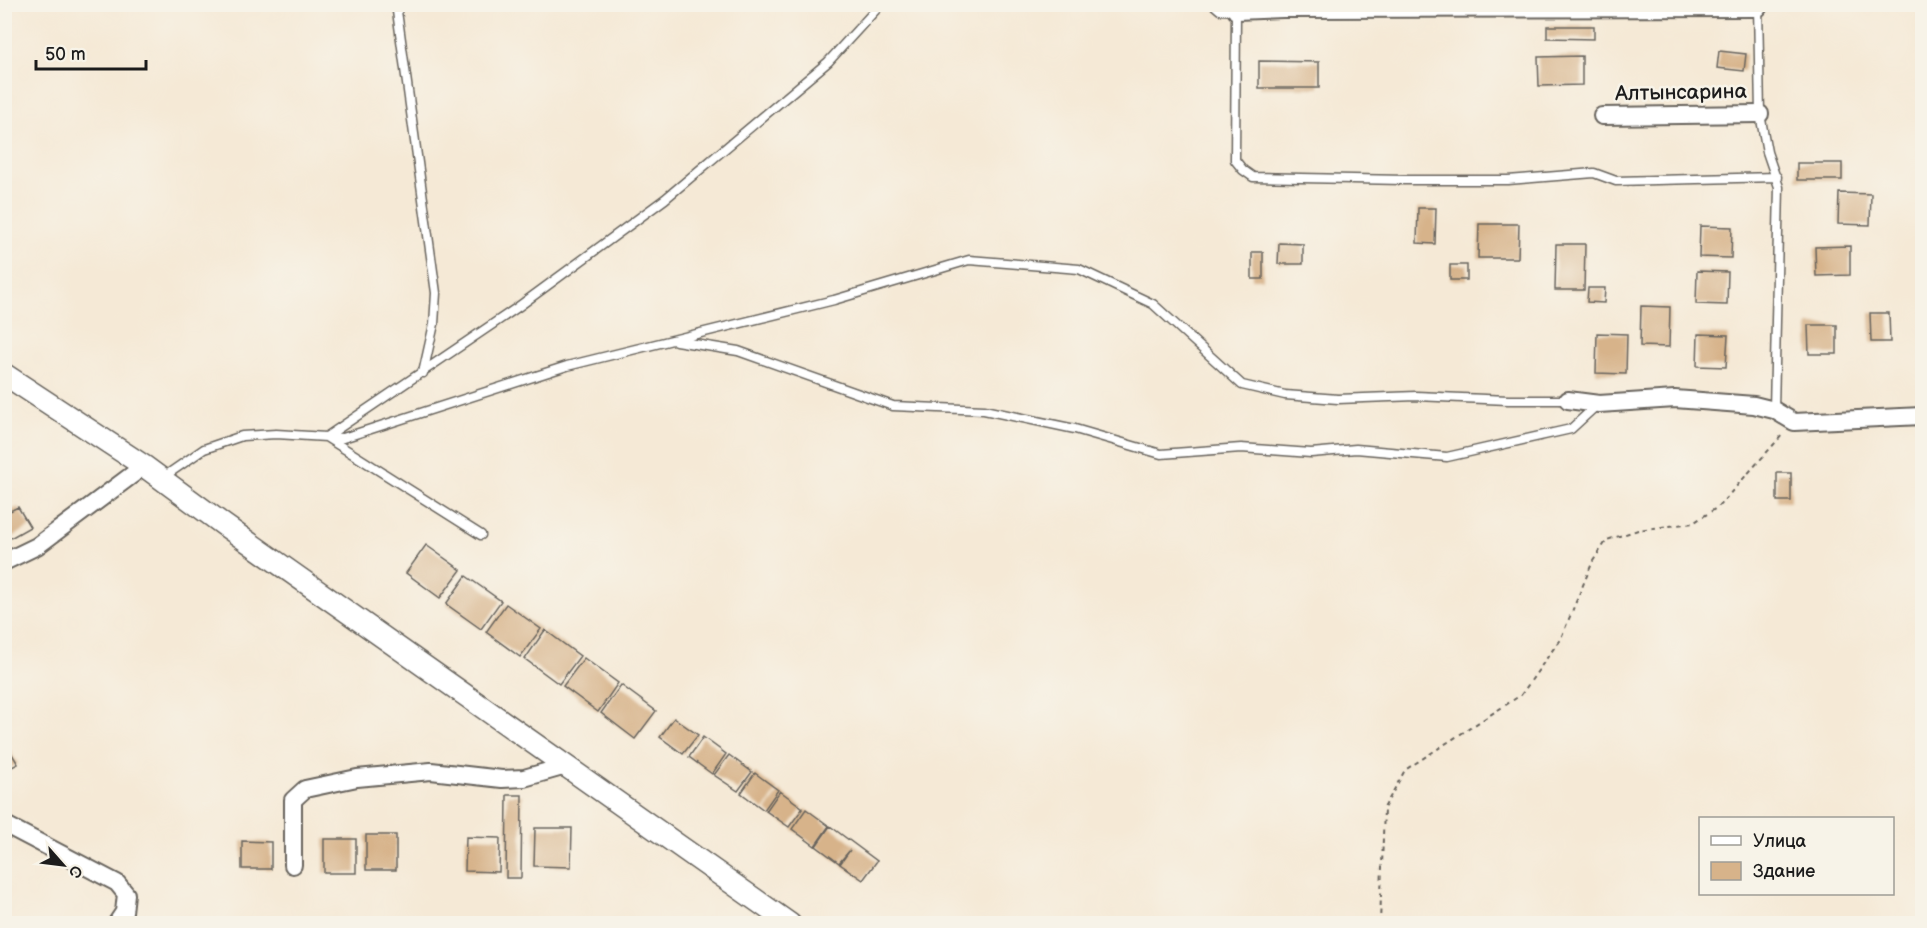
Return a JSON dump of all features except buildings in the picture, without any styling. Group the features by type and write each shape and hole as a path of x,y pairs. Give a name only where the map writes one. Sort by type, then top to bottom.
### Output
{"street":[{"path":"1236,11 1758,6"},
{"name":"Алтынсарина","path":"1602,116 1760,114"},
{"path":"4,374 152,472 790,924"},
{"path":"1568,400 1599,404 1675,399 1754,405 1774,410 1794,422 1923,416"},
{"path":"4,562 37,546 152,472"},
{"path":"293,865 293,800 305,789 357,778 417,771 502,780 524,778 566,766"},
{"path":"4,824 117,883 126,894 124,912 116,924"}],"lane":[{"path":"396,4 436,293 434,324 423,373"},
{"path":"326,437 518,307 665,199 828,62 881,4"},
{"path":"1213,4 1220,10 1236,11 1235,160 1253,177 1508,180 1594,172 1616,181 1777,177"},
{"path":"1758,6 1760,114 1767,152 1779,187 1774,410"},
{"path":"152,472 204,449 242,436 276,434 343,438 567,366 834,300 969,260 1079,269 1153,304 1242,385 1285,396 1338,399 1416,396 1568,400"},
{"path":"673,340 738,351 893,406 984,410 1075,429 1161,454 1240,448 1311,453 1356,450 1447,457 1571,429 1599,404"},
{"path":"326,437 481,536"}],"path":[{"path":"1380,924 1384,808 1405,770 1521,695 1561,638 1593,561 1607,540 1638,530 1693,523 1718,507 1794,422"}]}
